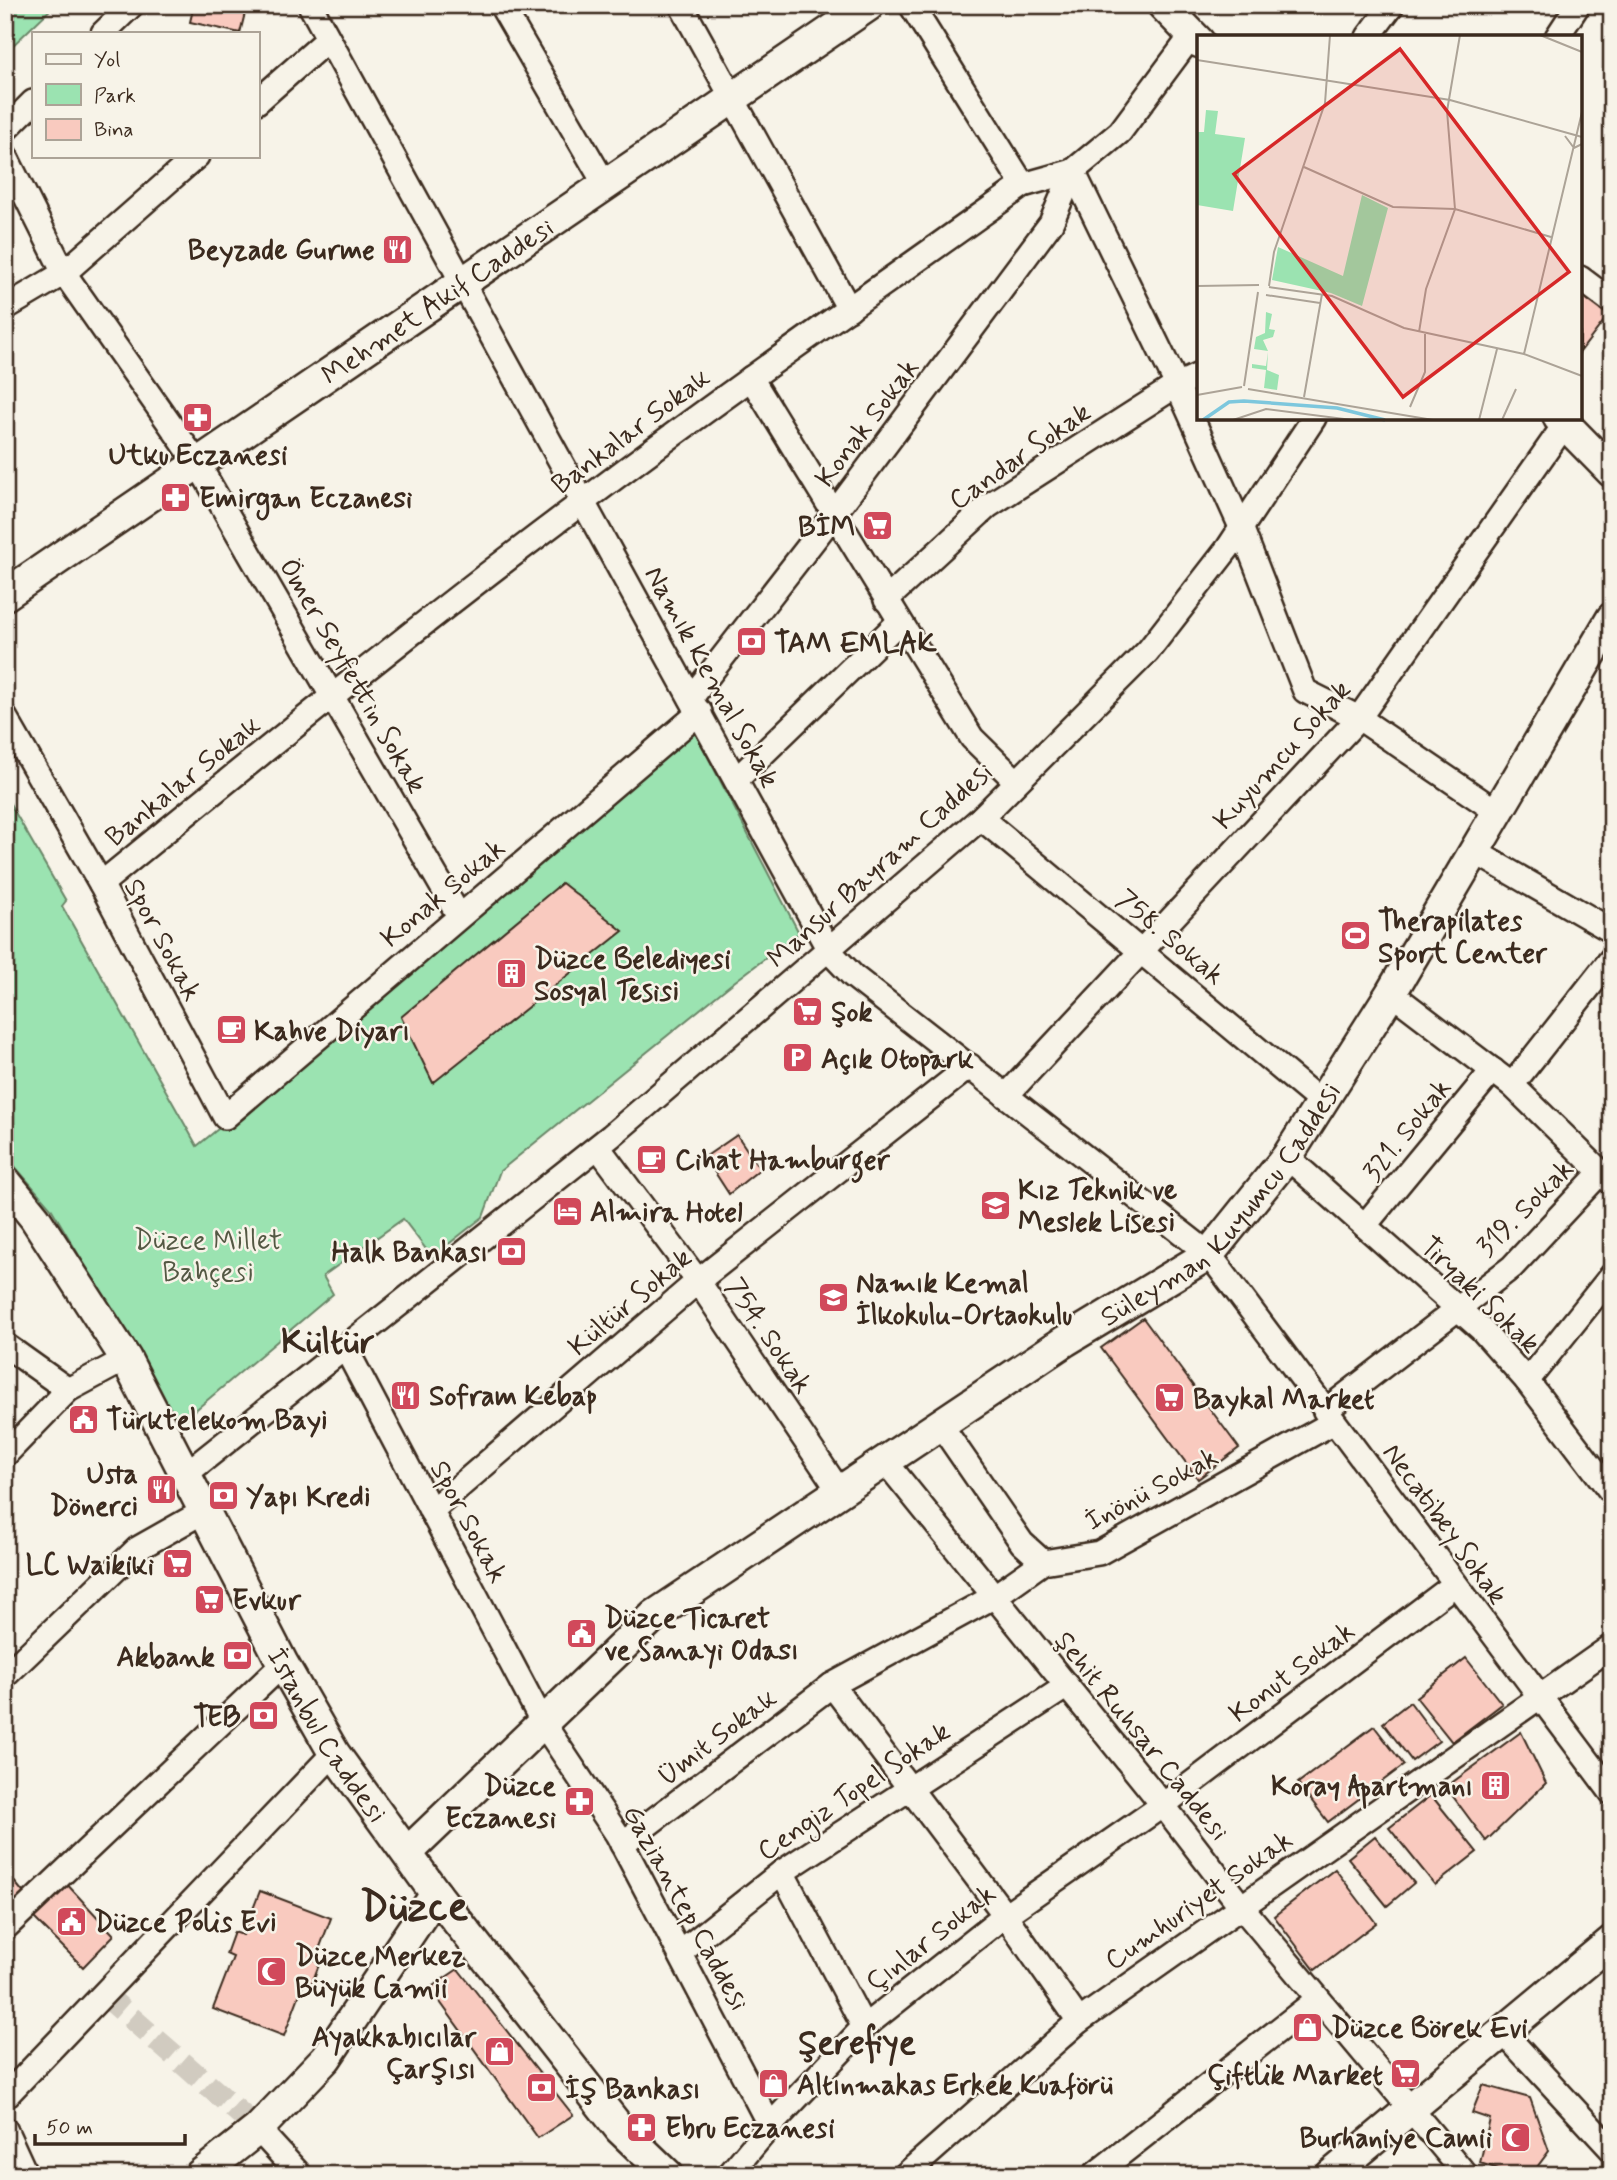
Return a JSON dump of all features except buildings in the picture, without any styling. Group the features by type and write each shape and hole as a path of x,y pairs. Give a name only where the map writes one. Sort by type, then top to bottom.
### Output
{"main road":[{"name":"Mehmet Akif Caddesi","path":"5,595 869,5"},
{"path":"1562,421 1612,472"},
{"name":"Süleyman Kuyumcu Caddesi","path":"407,1853 655,1615 1065,1341 1209,1254 1287,1157 1391,993 1472,850 1612,618"},
{"name":"İstanbul Caddesi","path":"5,1181 35,1218 126,1359 206,1510 282,1664 334,1753 436,1894 620,2129 668,2175"},
{"path":"200,2175 258,2129 326,2058 436,1894"},
{"path":"1331,2175 1612,1941"}],"street":[{"path":"104,32 132,5"},
{"name":"Namık Kemal Sokak","path":"310,5 830,951 853,976 1209,1254"},
{"path":"501,5 606,187"},
{"path":"681,5 849,309"},
{"path":"911,5 1023,185"},
{"path":"1369,35 1392,5"},
{"path":"1558,35 1578,5"},
{"name":"Bankalar Sokak","path":"101,884 332,695 583,501 1023,185 1073,171 1120,132 1185,21"},
{"path":"259,100 327,40"},
{"path":"5,130 32,103"},
{"name":"Ömer Seyfettin Sokak","path":"5,155 64,273 198,464 459,916"},
{"path":"5,308 64,273 195,158"},
{"path":"1073,171 1177,385 1241,527 1305,691 1359,718 1496,811"},
{"name":"Konak Sokak","path":"225,1117 459,916 695,705 1051,223 1073,171"},
{"path":"1582,280 1612,302"},
{"name":"Candar Sokak","path":"886,600 988,506 1177,385 1197,376"},
{"path":"751,378 972,738 1016,782"},
{"name":"Mansur Bayram Caddesi","path":"187,1473 598,1147 830,951 981,818 1148,651 1241,527 1313,420"},
{"name":"Kuyumcu Sokak","path":"1006,1096 1359,718 1562,421"},
{"path":"736,780 899,621"},
{"name":"Spor Sokak","path":"5,718 101,884 225,1117"},
{"name":"758. Sokak","path":"981,818 1321,1102"},
{"path":"1472,850 1612,931"},
{"path":"1512,1085 1612,958"},
{"path":"1391,993 1512,1085 1606,1178"},
{"name":"Kültür Sokak","path":"431,1511 698,1281 970,1066"},
{"name":"321. Sokak","path":"1365,1226 1493,1070"},
{"name":"754. Sokak","path":"598,1147 698,1281 840,1492"},
{"name":"Tiryaki Sokak","path":"1287,1157 1458,1308 1527,1381 1612,1493"},
{"name":"319. Sokak","path":"1329,1416 1512,1266 1606,1178"},
{"name":"Necatibey Sokak","path":"1209,1254 1538,1698 1612,1793"},
{"path":"1527,1381 1612,1275"},
{"path":"5,1345 68,1390"},
{"name":"Spor Sokak","path":"345,1347 543,1723"},
{"path":"5,1455 68,1390 126,1359"},
{"name":"İnönü Sokak","path":"995,1597 1043,1562 1099,1553 1329,1416"},
{"path":"940,1424 1022,1543 1043,1562"},
{"name":"Şehit Ruhsar Caddesi","path":"884,1461 1163,1805 1240,1905 1466,2175"},
{"path":"5,1676 137,1549 206,1510"},
{"name":"Konut Sokak","path":"1163,1805 1454,1585"},
{"name":"Ümit Sokak","path":"622,1844 832,1685 995,1597"},
{"name":"Cumhuriyet Sokak","path":"905,2175 1079,2021 1240,1905 1612,1646"},
{"path":"5,1928 282,1664"},
{"path":"832,1685 1005,1915 1079,2021"},
{"name":"Cengiz Topel Sokak","path":"680,1953 782,1872 909,1786 1067,1686"},
{"name":"Gaziantep Caddesi","path":"543,1723 622,1844 769,2126"},
{"path":"5,2097 334,1753"},
{"name":"Çınlar Sokak","path":"729,2175 769,2126 864,2027 1005,1915 1163,1805"},
{"path":"782,1872 864,2027"},
{"path":"1094,2175 1318,1999"},
{"path":"1503,2032 1612,2150"},
{"path":"5,2129 26,2175"},
{"path":"258,2129 300,2175"}],"green space":[{"path":"5,5 55,5 5,53"},
{"name":"Düzce Millet Bahçesi","path":"695,732 799,933 730,985 500,1171 483,1217 432,1257 403,1219 323,1276 333,1294 179,1424 51,1208 5,1155 5,795 66,901 62,906 197,1146 432,956"}],"tunnel":[{"path":"105,1995 258,2129"}],"place":[{"name":"Beyzade Gurme","path":"398,249"},
{"name":"Utku Eczanesi","path":"198,417"},
{"name":"Emirgan Eczanesi","path":"176,497"},
{"name":"BİM","path":"878,526"},
{"name":"TAM EMLAK","path":"751,642"},
{"name":"Therapilates Sport Center","path":"1355,936"},
{"name":"Düzce Belediyesi Sosyal Tesisi","path":"511,974"},
{"name":"Şok","path":"808,1011"},
{"name":"Kahve Diyarı","path":"231,1030"},
{"name":"Açık Otopark","path":"798,1058"},
{"name":"Cihat Hamburger","path":"652,1159"},
{"name":"Kız Teknik ve Meslek Lisesi","path":"995,1205"},
{"name":"Almira Hotel","path":"567,1211"},
{"name":"Halk Bankası","path":"511,1251"},
{"name":"Namık Kemal İlkokulu-Ortaokulu","path":"833,1298"},
{"name":"Sofram Kebap","path":"406,1395"},
{"name":"Baykal Market","path":"1170,1398"},
{"name":"Türktelekom Bayi","path":"83,1419"},
{"name":"Usta Dönerci","path":"161,1489"},
{"name":"Yapı Kredi","path":"223,1496"},
{"name":"LC Waikiki","path":"177,1564"},
{"name":"Evkur","path":"209,1599"},
{"name":"Düzce Ticaret ve Sanayi Odası","path":"581,1633"},
{"name":"Akbank","path":"238,1656"},
{"name":"TEB","path":"263,1716"},
{"name":"Koray Apartmanı","path":"1496,1785"},
{"name":"Düzce Eczanesi","path":"579,1801"},
{"name":"Düzce Polis Evi","path":"71,1921"},
{"name":"Düzce Merkez Büyük Camii","path":"272,1971"},
{"name":"Düzce Börek Evi","path":"1308,2027"},
{"name":"Ayakkabıcılar Çarşısı","path":"499,2052"},
{"name":"Çiftlik Market","path":"1406,2074"},
{"name":"Altınmakas Erkek Kuaförü","path":"774,2084"},
{"name":"İş Bankası","path":"542,2088"},
{"name":"Ebru Eczanesi","path":"642,2127"},
{"name":"Burhaniye Camii","path":"1515,2137"}],"district":[{"name":"Kültür","path":"328,1341"},
{"name":"Düzce","path":"414,1905"},
{"name":"Şerefiye","path":"857,2042"}]}
